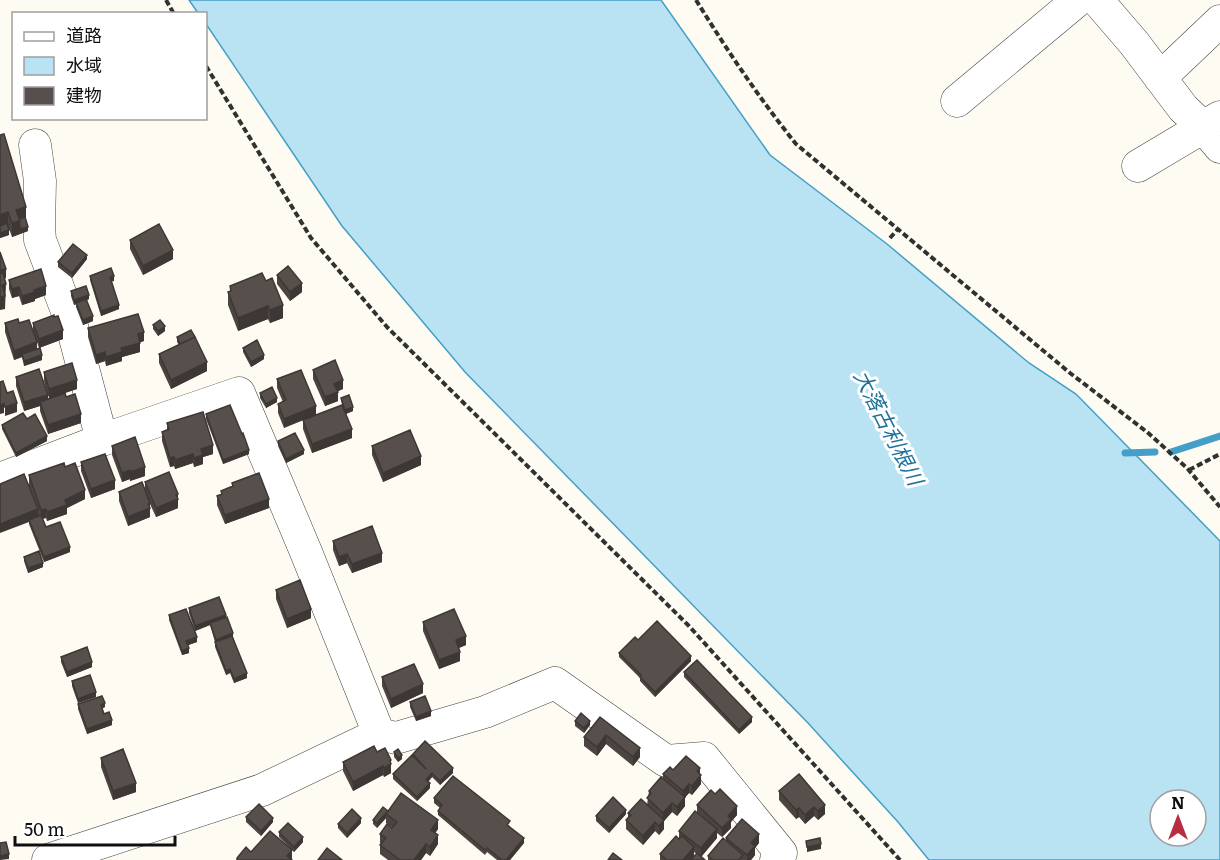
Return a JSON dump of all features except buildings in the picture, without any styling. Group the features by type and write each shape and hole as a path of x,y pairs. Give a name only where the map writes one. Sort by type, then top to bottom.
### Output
{"street":[{"path":"957,100 1078,0"},
{"path":"1097,0 1134,43 1183,108 1215,131"},
{"path":"1160,78 1220,21"},
{"path":"1138,165 1215,131"},
{"path":"35,145 40,181 40,240 70,320 102,440"},
{"path":"0,478 239,393 379,734"},
{"path":"48,860 262,790 379,734 396,738 485,712 555,683 666,761 704,758 781,853 776,860"}],"path":[{"path":"696,0 727,51 796,144 1070,373 1147,432 1189,470 1220,507"},
{"path":"207,68 311,238 387,327 689,626 900,860"},
{"path":"890,238 898,230"},
{"path":"1189,470 1220,454"}],"water":[{"name":"大落古利根川","path":"189,0 661,0 770,155 887,244 1029,363 1076,394 1220,541 1220,860 929,860 898,822 808,723 465,372 342,226 207,25 207,12 197,12"}],"waterway":[{"path":"1171,452 1220,436"},
{"path":"1125,453 1155,452"}]}
